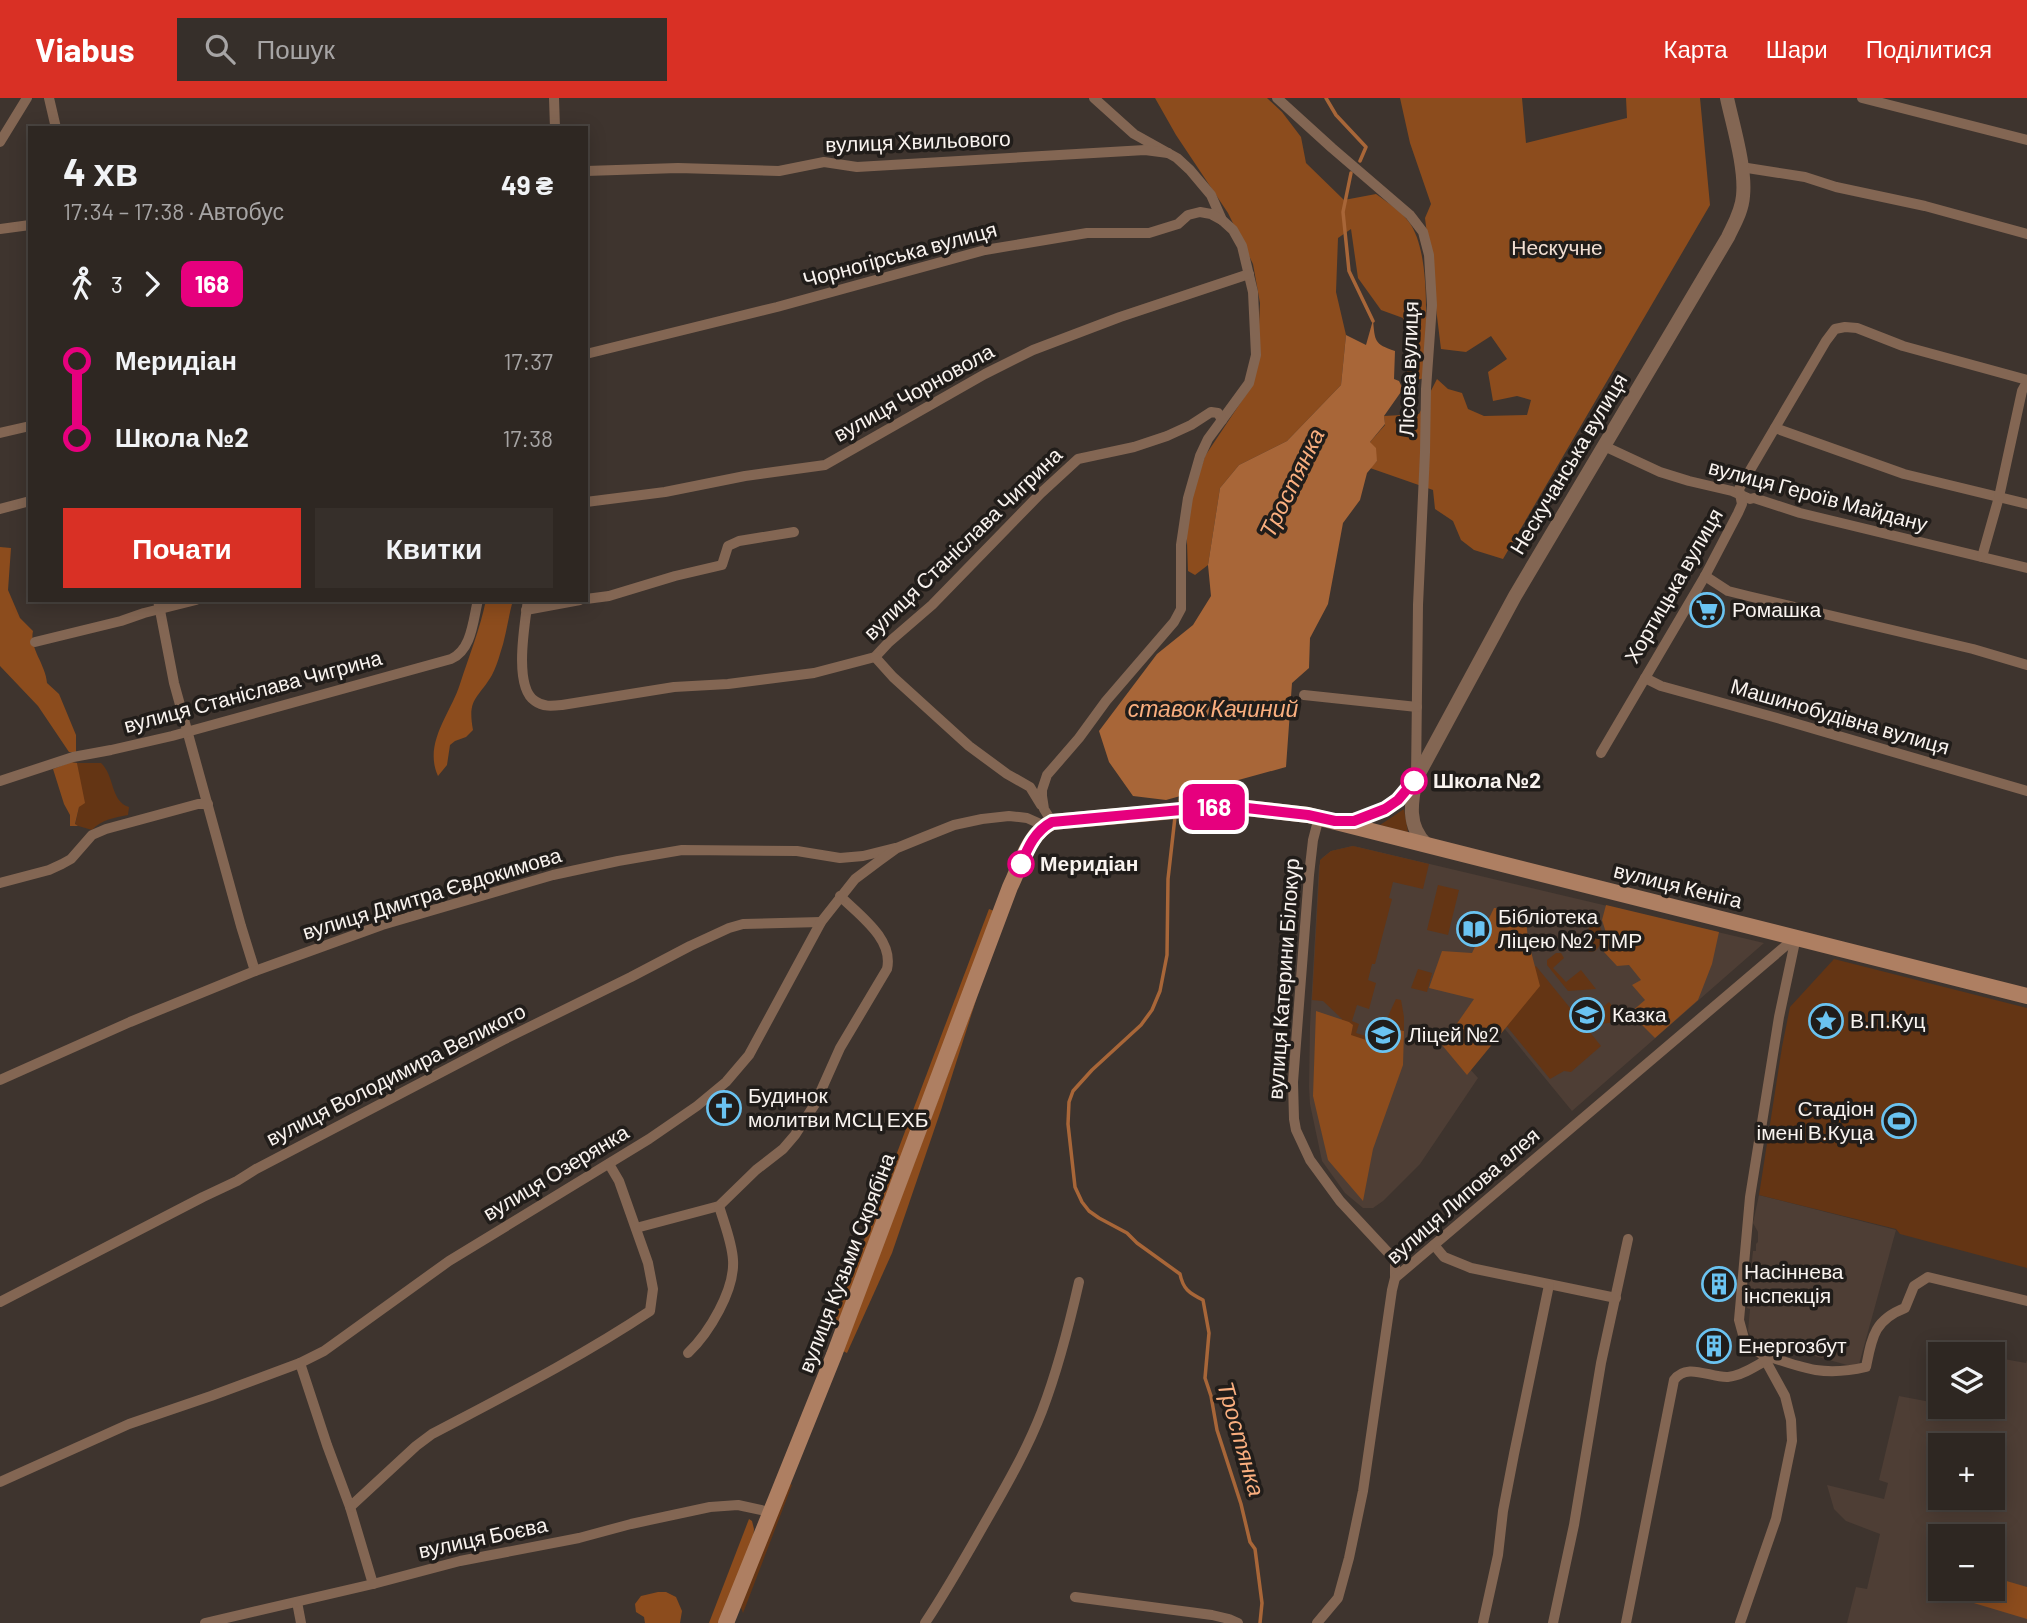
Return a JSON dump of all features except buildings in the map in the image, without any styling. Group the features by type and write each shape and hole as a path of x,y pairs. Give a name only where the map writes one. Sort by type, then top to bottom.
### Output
{"main road":[{"path":"1047,819 1238,807 1327,819"},
{"name":"вулиця Кузьми Скрябіна","path":"726,1623 834,1355 1010,887 1029,846 1047,819"},
{"name":"вулиця Кеніга","path":"1327,819 2027,996"}],"street":[{"path":"0,142 27,98"},
{"path":"49,98 56,126"},
{"path":"554,98 555,126"},
{"path":"1047,819 1042,790 1047,775 1174,622 1181,609 1181,545 1188,498 1200,456 1208,439 1249,383 1256,355 1255,312 1250,274 1242,246 1233,230 1222,220 1211,195 1190,170 1168,153 1134,134 1094,98"},
{"name":"Лісова вулиця","path":"1277,98 1410,215 1423,232 1429,255 1432,305 1426,388 1416,779"},
{"name":"Нескучанська вулиця","path":"1426,844 1415,827 1411,813 1416,779 1515,596 1728,237 1739,212 1743,197 1741,167 1727,98"},
{"path":"1862,98 2027,140"},
{"name":"вулиця Хвильового","path":"588,171 678,168 779,172 824,162 857,167 1145,150 1168,153"},
{"path":"1741,167 1805,177 2027,234"},
{"name":"Чорногірська вулиця","path":"588,354 777,307 985,250 1087,233 1149,233 1178,224 1188,215 1200,212 1222,220"},
{"path":"0,229 28,225"},
{"name":"вулиця Чорновола","path":"588,502 665,492 745,476 825,465 1033,350 1120,317 1250,274"},
{"name":"Хортицька вулиця","path":"1601,753 1705,576 1742,504 1738,489 1835,329 1857,328 1903,346 2027,381"},
{"path":"1982,557 1999,497 2022,391 2027,381"},
{"name":"вулиця Станіслава Чигрина","path":"527,605 523,680 526,692 533,701 545,706 674,687 728,684 814,673 875,657 932,605 1078,458 1134,447 1167,436 1211,412 1218,413 1222,420"},
{"path":"0,433 28,426"},
{"path":"1775,428 1904,474 2027,504"},
{"name":"вулиця Героїв Майдану","path":"1604,446 1660,472 1824,519 2027,568"},
{"path":"0,509 28,502"},
{"path":"588,599 609,596 722,565 728,546 739,541 794,532"},
{"path":"1705,576 1728,591 2027,664"},
{"path":"35,642 121,621 158,605 181,602"},
{"name":"вулиця Станіслава Чигрина","path":"0,781 73,757 188,731 457,656 467,642 477,602"},
{"path":"527,605 559,602"},
{"path":"158,605 174,683 255,971"},
{"path":"875,657 900,684 969,746 1030,787 1047,819"},
{"name":"Машинобудівна вулиця","path":"1645,678 1661,686 2027,790"},
{"path":"1304,695 1417,707"},
{"path":"1327,819 1364,818 1385,809 1398,800 1416,779"},
{"path":"0,883 62,864 71,859 92,835 106,829 198,804 208,804"},
{"name":"вулиця Озерянка","path":"0,1482 129,1423 211,1396 300,1363 324,1351 449,1261 659,1133 726,1082 749,1055 821,922 840,896 855,879 897,848 954,825 991,817 1047,819"},
{"name":"вулиця Катерини Білокур","path":"1327,819 1313,840 1309,874 1293,1082 1294,1119 1310,1160 1340,1201 1395,1260 1395,1278"},
{"name":"вулиця Дмитра Євдокимова","path":"0,1080 130,1022 255,971 383,925 553,875 618,860 682,850 787,851 852,858 897,848"},
{"path":"636,1228 719,1206 756,1170 783,1149 816,1104 840,1048 887,969 889,954 884,943 840,896"},
{"name":"вулиця Володимира Великого","path":"0,1303 503,1040 690,946 743,924 821,922"},
{"path":"1740,1623 1776,1519 1792,1441 1791,1420 1785,1396 1763,1358 1745,1342 1739,1320 1750,1197 1779,1017 1796,937"},
{"name":"вулиця Липова алея","path":"1317,1623 1338,1598 1349,1559 1363,1491 1395,1278 1796,937"},
{"path":"350,1507 432,1434 539,1377 650,1311 653,1289 648,1263 619,1181 609,1164"},
{"path":"688,1353 706,1333 719,1311 734,1267 719,1206"},
{"path":"1553,1623 1574,1525 1601,1363 1628,1239"},
{"path":"1434,1245 1444,1257 1471,1268 1616,1298"},
{"path":"1763,1358 1807,1370 1831,1372 1866,1367 1875,1330 1884,1319 1906,1308 1914,1286 1928,1277 2027,1301"},
{"path":"925,1623 974,1542 1028,1443 1065,1344 1079,1282"},
{"path":"1483,1623 1549,1285"},
{"path":"1626,1623 1674,1380 1679,1374 1688,1371 1728,1377 1751,1369 1763,1358"},
{"path":"300,1363 350,1507 373,1584"},
{"name":"вулиця Боєва","path":"205,1623 460,1561 579,1538 710,1507 737,1505 769,1512"},
{"path":"1075,1597 1212,1615 1238,1623"},
{"path":"296,1602 301,1623"}],"shaded area":[{"path":"77,763 101,763 109,775 115,794 129,807 128,815 104,821 92,830 75,825 83,800"},
{"path":"1404,809 1408,832 1380,825"},
{"name":"Ліцей №2","path":"1352,846 1764,943 1572,1111 1486,1006 1447,1043 1478,1078 1420,1164 1383,1201 1373,1208 1363,1208 1345,1193 1322,1161 1309,1087 1319,866 1322,858 1331,851"},
{"path":"1353,846 1429,864 1423,889 1393,882 1389,898 1392,899 1375,964 1372,964 1368,980 1376,983 1369,1009 1357,1005 1352,1021 1359,1024 1356,1033 1372,1038 1360,1055 1346,1049 1342,1019 1323,1001 1312,1000 1320,860 1331,851"},
{"path":"1438,885 1459,890 1448,935 1427,930"},
{"path":"1596,921 1602,932 1601,941 1595,951 1589,952 1585,937 1590,926"},
{"path":"1556,953 1561,953 1564,958 1553,968 1566,982 1581,970 1596,989 1568,991 1547,965 1547,960"},
{"name":"Стадіон імені В.Куца","path":"1834,959 2027,1008 2027,1268 1900,1234 1896,1229 1759,1195 1790,1007"},
{"path":"1536,966 1601,1046 1571,1072 1564,1071 1550,1079 1491,1007"},
{"path":"1418,969 1432,973 1427,992 1411,988"},
{"path":"1396,999 1401,1000 1404,1031 1386,1028 1384,1025"},
{"path":"1582,1001 1593,1015 1609,1002 1624,1021 1592,1025 1581,1012"},
{"path":"1759,1195 1896,1230 1858,1368 1752,1339 1748,1331 1750,1309 1747,1308 1753,1251 1756,1251 1758,1242 1758,1232 1753,1223"},
{"path":"2005,1359 2026,1363 2027,1360 2027,1623 1847,1623 1856,1587 1867,1589 1880,1534 1846,1521 1834,1509 1827,1485 1884,1499 1888,1483 1879,1480 1899,1396 1928,1402 1928,1419 2005,1419"},
{"path":"790,1484 792,1485 743,1613 740,1605"}],"green space":[{"path":"1155,98 1267,98 1282,112 1301,137 1306,163 1344,200 1376,194 1406,218 1417,237 1425,275 1424,378 1408,383 1403,318 1381,310 1358,278 1351,229 1338,238 1336,292 1346,335 1341,385 1287,441 1239,465 1220,488 1208,565 1195,575 1188,571 1186,514 1205,456 1249,390 1257,370 1260,303 1253,264 1228,213"},
{"name":"Нескучне","path":"1400,98 1522,98 1526,143 1627,118 1626,98 1700,98 1710,205 1503,559 1474,550 1461,540 1453,521 1435,509 1433,490 1370,468 1377,461 1370,442 1385,425 1384,416 1419,414 1437,379 1448,389 1462,393 1468,409 1484,416 1527,415 1531,400 1517,396 1493,401 1488,372 1507,359 1491,336 1466,352 1441,349 1425,218 1431,204 1410,143"},
{"path":"0,547 11,548 8,590 20,618 33,631 33,644 47,683 59,694 76,735 76,752 69,752 38,706 0,666"},
{"path":"486,602 513,602 497,662 471,711 473,730 450,745 447,765 438,776 434,764 436,740 456,695"},
{"path":"71,762 77,763 85,803 79,807 75,824 78,826 70,826 70,815 53,769"},
{"path":"1236,786 1245,788 1248,797 1245,800 1181,804 1178,801 1179,796"},
{"path":"1606,905 1719,932 1712,964 1698,1000 1655,1038 1630,1013 1645,1000 1632,985 1641,980 1629,965 1617,966 1604,952 1608,939 1602,920"},
{"path":"1494,908 1525,908 1528,940 1540,986 1467,1075 1442,1045 1474,999 1429,988 1442,951 1472,953"},
{"path":"989,909 997,912 841,1328 832,1325"},
{"path":"977,997 892,1253 847,1353 843,1351"},
{"path":"1316,1011 1349,1022 1353,1025 1351,1035 1369,1041 1386,1028 1404,1031 1403,1065 1373,1149 1363,1201 1328,1160 1313,1096"},
{"path":"749,1519 754,1529 753,1541 720,1623 709,1623"},
{"path":"2005,1581 2027,1587 2027,1619 1967,1601 2005,1601"},
{"path":"666,1592 676,1597 682,1611 680,1623 645,1623 644,1617 636,1612 635,1604 641,1596"}],"water":[{"name":"ставок Качиний","path":"1373,320 1374,333 1379,344 1395,351 1394,379 1399,381 1403,389 1384,416 1385,424 1370,442 1376,448 1377,461 1367,473 1360,500 1343,523 1328,604 1310,638 1309,668 1292,683 1286,767 1166,800 1133,796 1109,762 1099,731 1157,654 1193,625 1211,596 1208,565 1220,488 1239,465 1287,441 1341,385 1346,335 1366,345"}],"waterway":[{"name":"Тростянка","path":"1326,98 1336,115 1366,147 1360,161"},
{"name":"Тростянка","path":"1351,173 1343,212 1349,271 1373,321"},
{"name":"Тростянка","path":"1175,817 1168,879 1167,955 1160,991 1152,1010 1141,1025 1073,1091 1069,1102 1068,1124 1075,1187 1082,1202 1089,1211 1127,1233 1180,1274 1187,1290 1203,1300 1209,1333 1205,1378 1217,1430 1241,1504 1250,1542 1255,1549 1262,1603 1260,1623"}],"bus line":[{"name":"168","path":"1021,864 1039,831 1052,822 1238,807 1335,821 1354,821 1385,809 1398,800 1414,781"}],"place":[{"name":"Ромашка","path":"1707,610"},
{"name":"Школа №2","path":"1414,781"},
{"name":"Меридіан","path":"1021,864"},
{"name":"Бібліотека Ліцею №2 ТМР","path":"1474,929"},
{"name":"Казка","path":"1587,1015"},
{"name":"В.П.Куц","path":"1826,1021"},
{"name":"Ліцей №2","path":"1383,1035"},
{"name":"Будинок молитви МСЦ ЕХБ","path":"724,1108"},
{"name":"Стадіон імені В.Куца","path":"1899,1121"},
{"name":"Насіннева інспекція","path":"1719,1284"},
{"name":"Енергозбут","path":"1714,1346"}]}
